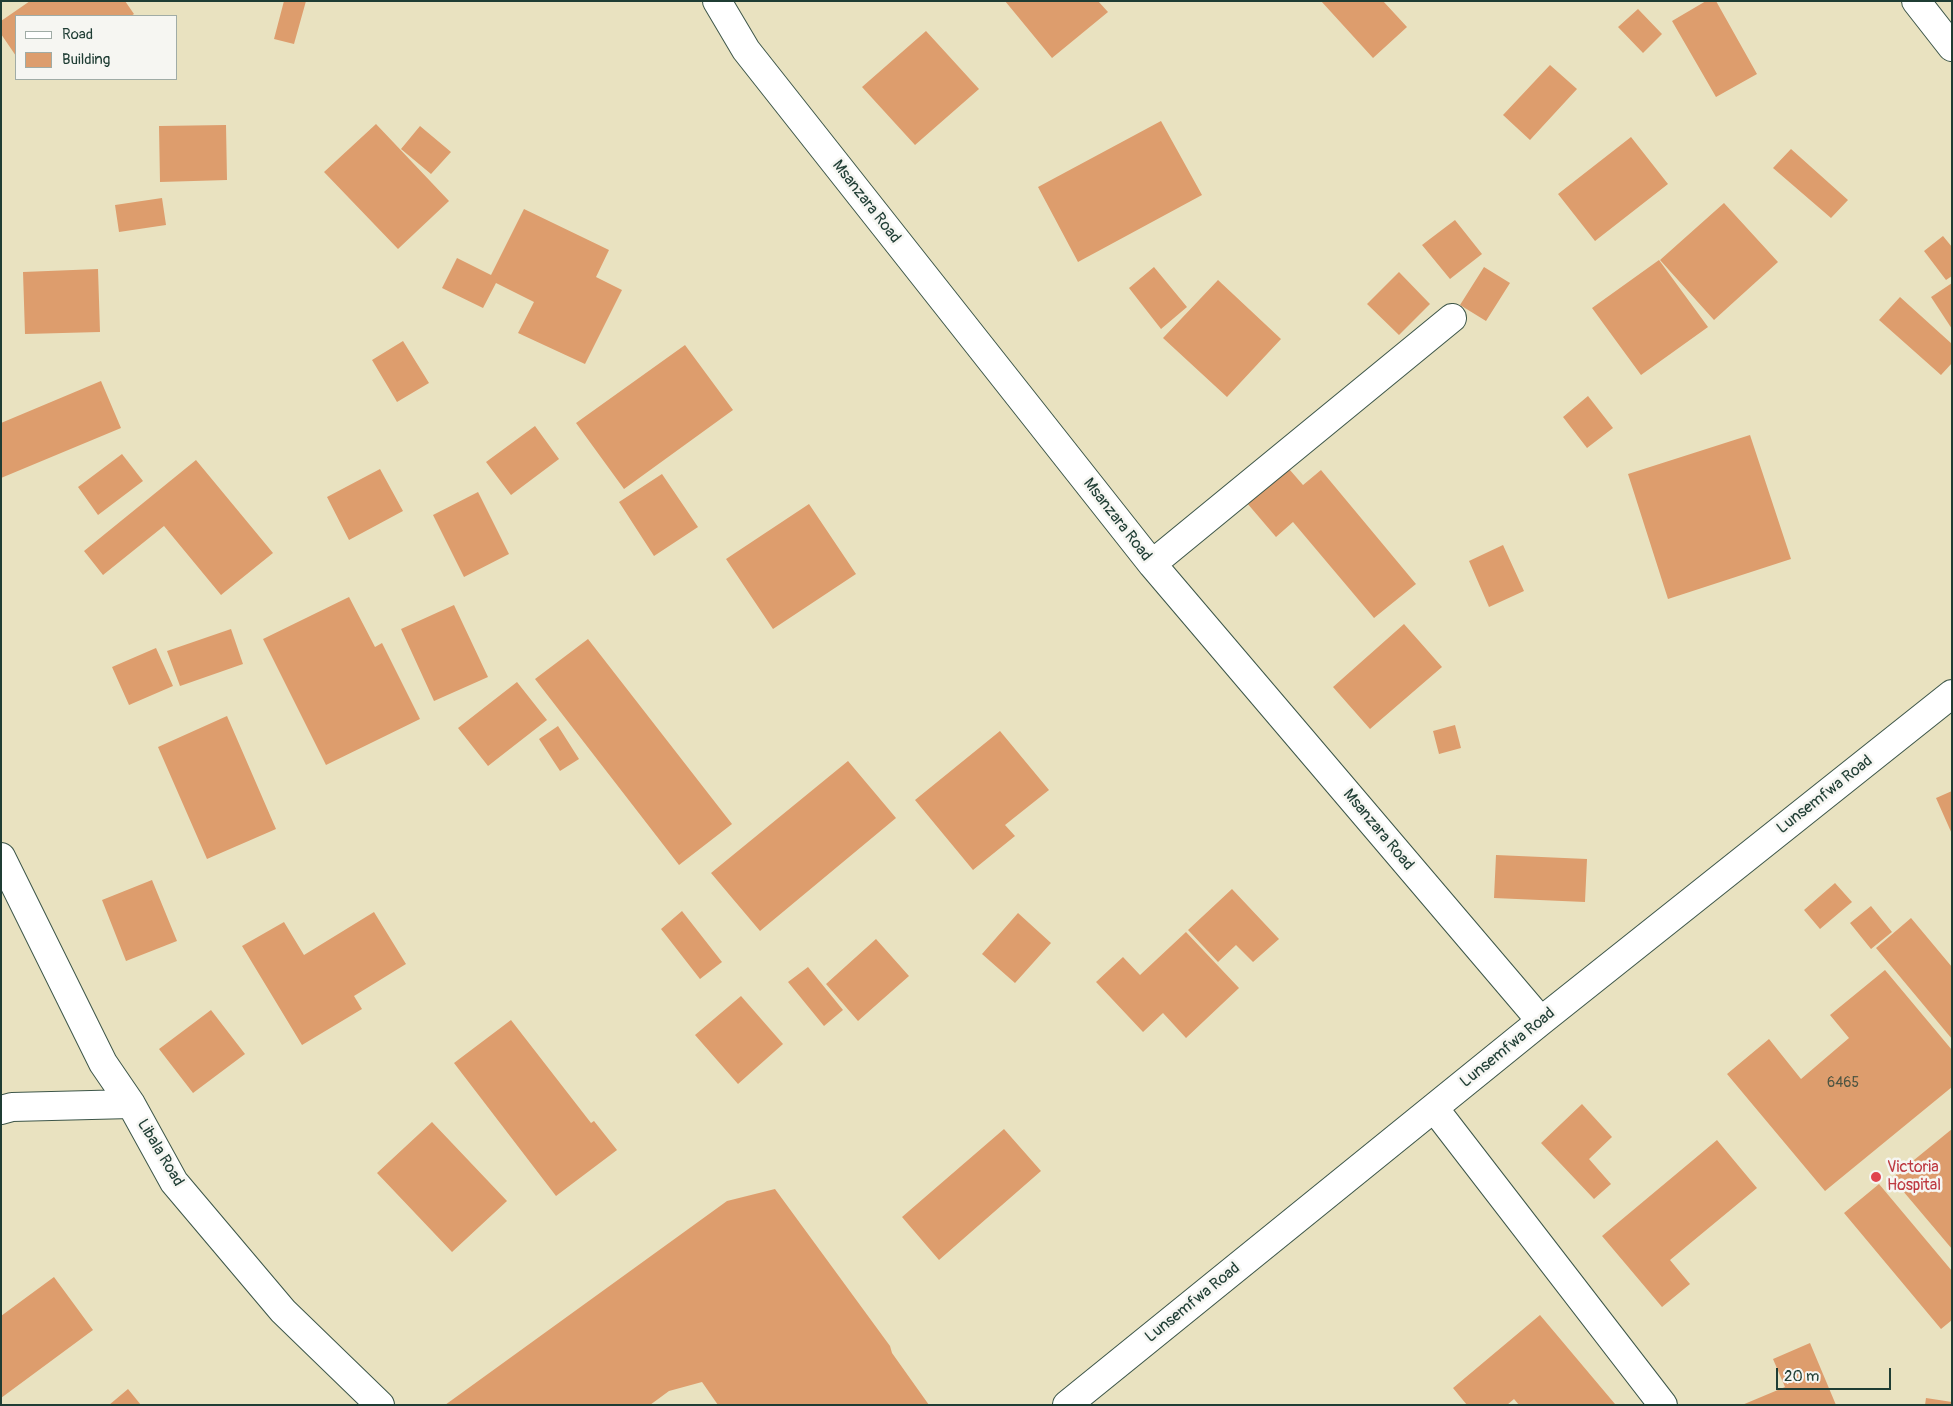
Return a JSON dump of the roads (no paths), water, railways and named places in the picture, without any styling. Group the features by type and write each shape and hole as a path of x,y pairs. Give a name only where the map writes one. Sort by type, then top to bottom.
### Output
{"street":[{"name":"Msanzara Road","path":"717,1 746,50 1152,564 1541,1021"},
{"path":"1916,1 1952,47"},
{"path":"1152,564 1452,318"},
{"name":"Lunsemfwa Road","path":"1067,1405 1541,1021 1952,694"},
{"name":"Libala Road","path":"1,857 103,1063 131,1104 174,1182 282,1311 380,1405"},
{"path":"1,1110 131,1104"},
{"path":"1434,1108 1663,1405"}],"place":[{"name":"Victoria Hospital","path":"1876,1177"}]}
